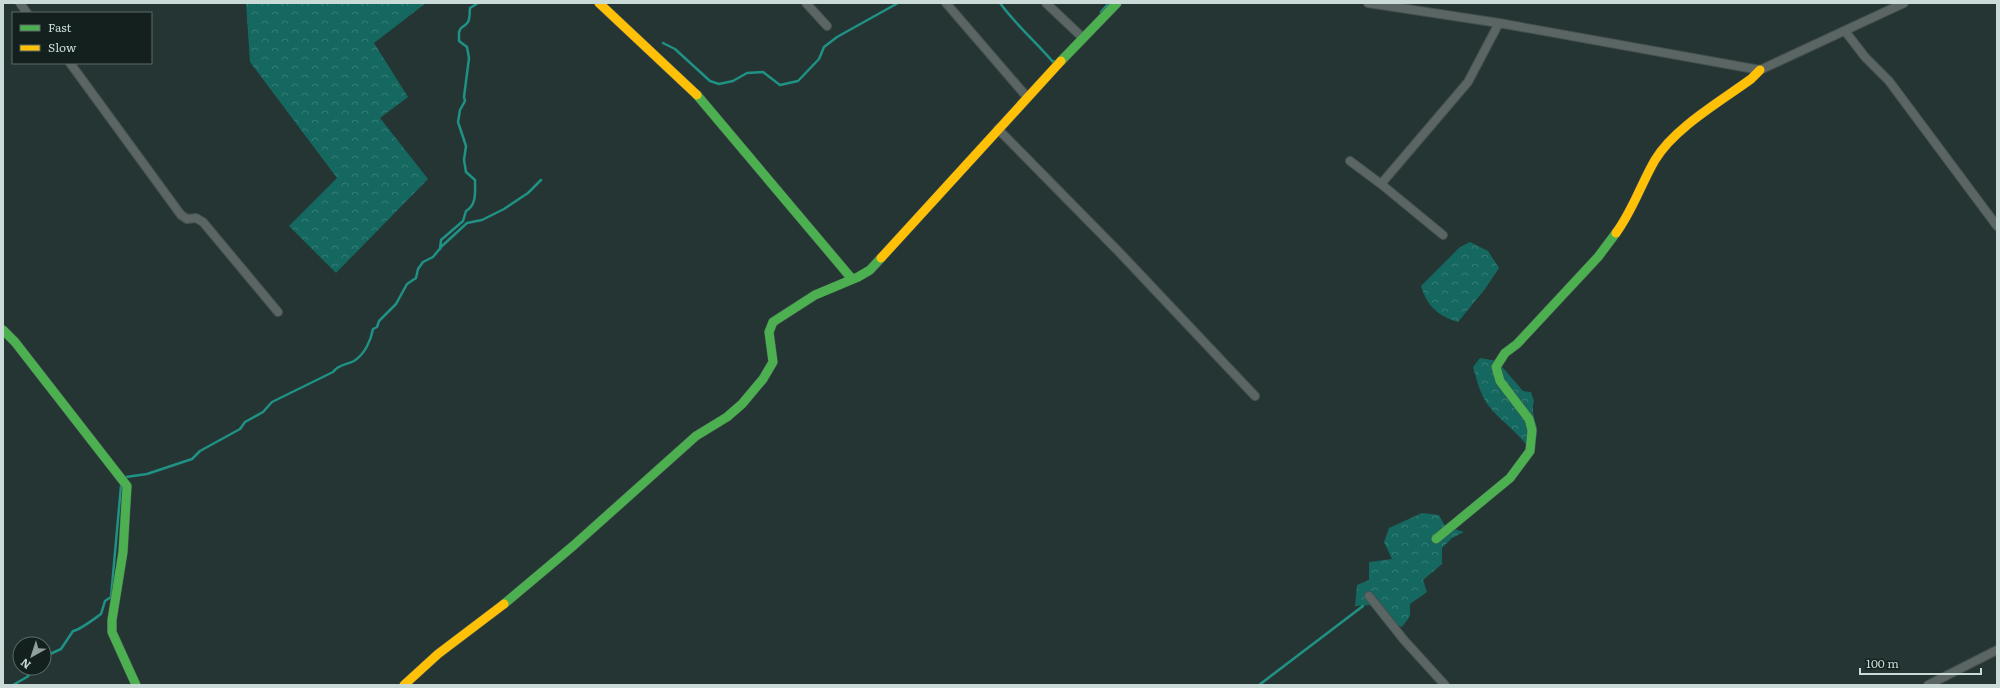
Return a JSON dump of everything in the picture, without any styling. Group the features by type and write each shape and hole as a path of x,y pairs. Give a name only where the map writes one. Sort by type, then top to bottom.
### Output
{"street":[{"path":"20,3 26,12"},
{"path":"599,3 702,99 852,280"},
{"path":"806,3 827,26"},
{"path":"946,3 1027,97"},
{"path":"1046,3 1083,38"},
{"path":"404,685 423,666 549,568 693,439 738,408 768,371 772,362 773,353 768,335 768,328 773,322 815,295 852,280 870,270 1027,97 1117,3"},
{"path":"1368,3 1499,23 1760,70"},
{"path":"1436,539 1505,482 1522,464 1530,451 1532,430 1529,419 1500,381 1496,367 1500,358 1517,344 1598,257 1625,221 1655,160 1665,146 1678,133 1751,79 1760,70 1904,3"},
{"path":"1381,184 1468,82 1499,23"},
{"path":"1845,31 1865,57 1889,81 1997,226"},
{"path":"71,64 181,215 187,219 196,218 203,222 278,312"},
{"path":"998,129 1124,258 1255,396"},
{"path":"1350,161 1381,184 1443,235"},
{"path":"3,330 15,342 127,486 123,552 112,620 112,632 136,685"},
{"path":"1369,596 1404,640 1445,685"},
{"path":"1928,685 1997,650"}],"green space":[{"path":"246,3 426,3 374,43 408,97 380,118 428,179 336,273 289,226 337,178 250,62"},
{"path":"1470,242 1488,251 1499,268 1485,289 1458,322 1445,317 1434,309 1426,299 1421,286 1460,247"},
{"path":"1480,358 1497,361 1523,391 1531,392 1534,401 1533,414 1537,436 1528,447 1524,441 1493,411 1483,396 1473,367"},
{"path":"1422,513 1439,515 1445,526 1464,532 1452,538 1442,548 1442,564 1423,580 1427,592 1410,604 1410,616 1402,627 1381,617 1371,605 1355,606 1357,585 1369,580 1369,562 1392,559 1384,542 1389,528"}],"waterway":[{"path":"440,249 441,240 463,221 466,211 472,205 475,197 475,180 466,172 464,160 466,146 458,122 460,110 465,101 464,97 469,58 467,47 459,41 459,32 468,22 470,8 478,3"},
{"path":"663,43 675,49 710,81 719,84 733,81 747,73 763,72 780,85 798,81 819,59 824,47 837,37 898,3"},
{"path":"1000,3 1019,26 1053,62 1054,61"},
{"path":"1101,12 1109,3"},
{"path":"126,477 147,474 192,459 200,451 240,429 245,422 263,412 272,402 333,372 340,366 354,361 361,355 367,346 373,329 377,327 379,321 396,304 407,284 416,278 418,269 423,262 433,257 442,246 467,223 482,220 504,209 528,193 541,180"},
{"path":"52,653 61,649 73,631 101,614 105,601 111,597 121,486"},
{"path":"1259,685 1363,606"},
{"path":"13,685 28,676"}],"traffic: fast":[{"path":"1061,61 1117,3"},
{"path":"697,95 852,279"},
{"path":"1436,539 1510,478 1530,451 1532,430 1529,419 1500,381 1496,367 1505,353 1517,344 1598,257 1616,233"},
{"path":"504,604 573,546 696,436 727,417 742,404 763,379 773,362 769,332 773,322 815,295 858,277 870,270 881,258"},
{"path":"3,330 15,342 127,486 123,552 112,620 112,632 136,685"}],"traffic: slow":[{"path":"599,3 697,95"},
{"path":"881,258 1061,61"},
{"path":"1616,233 1627,215 1650,169 1663,148 1686,126 1751,79 1760,70"},
{"path":"404,685 438,654 504,604"}]}
